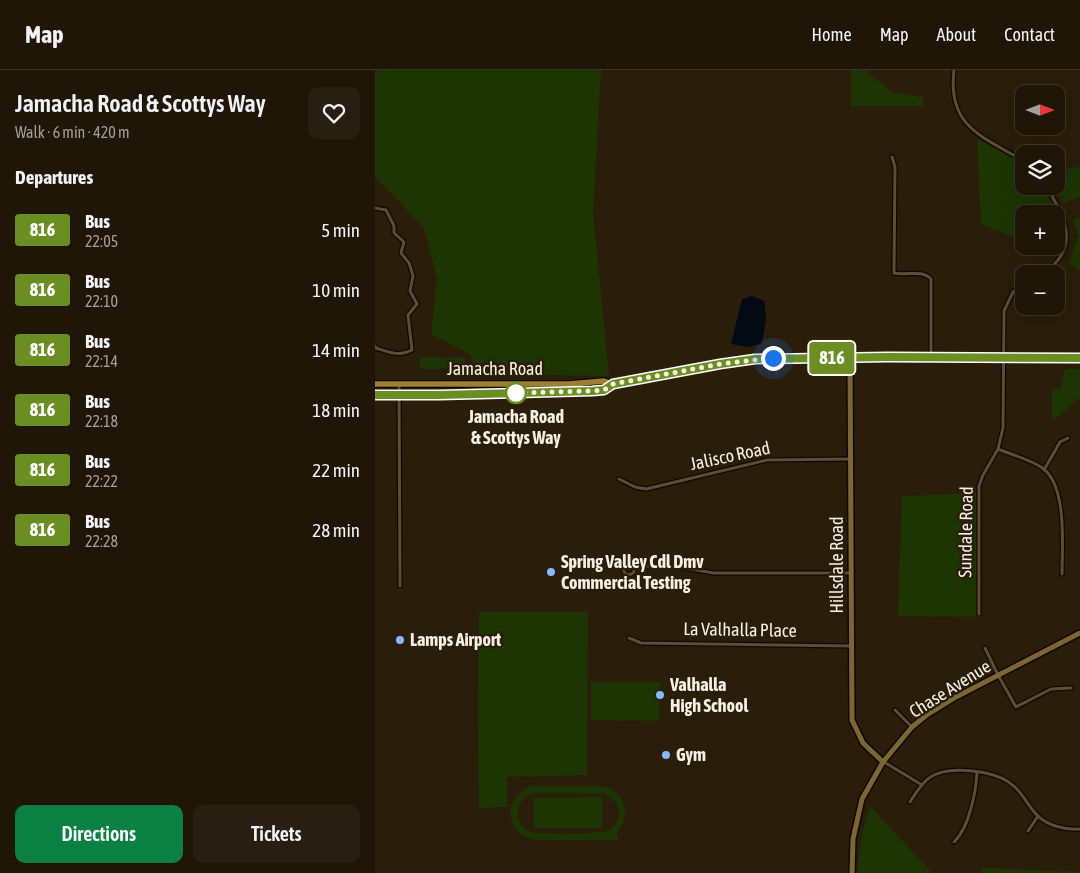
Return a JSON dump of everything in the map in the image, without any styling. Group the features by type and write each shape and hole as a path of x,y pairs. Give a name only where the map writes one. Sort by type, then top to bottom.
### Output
{"main road":[{"name":"Jamacha Road","path":"375,395 575,393 604,390 613,384 720,364 755,359 792,357 1080,358"},
{"name":"Jamacha Road","path":"375,384 569,384 604,381 613,384"},
{"path":"481,384 491,393"}],"street":[{"path":"954,70 953,89 955,102 964,121 977,134 1015,156"},
{"path":"892,157 895,168 894,273 900,275 922,274 931,279 931,358"},
{"path":"1052,195 1068,222 1071,238 1065,256 1057,265"},
{"path":"375,208 387,210 394,226 394,233 404,242 401,253 411,269 413,276 410,291 417,304 408,315 412,350 402,354 393,354 375,346"},
{"name":"Sundale Road","path":"979,614 979,486 998,449 1003,428 1004,310 1015,291"},
{"name":"Hillsdale Road","path":"850,358 852,720 863,743 883,762"},
{"path":"399,384 400,586"},
{"path":"1044,470 1060,442 1068,438"},
{"path":"998,449 1044,470 1053,484 1061,508 1062,574"},
{"name":"Jalisco Road","path":"619,479 635,487 646,489 767,460 850,460"},
{"path":"635,567 667,565 714,573 851,573"},
{"name":"Chase Avenue","path":"852,873 853,839 862,799 883,762 913,727 928,714 954,698 1080,634"},
{"name":"La Valhalla Place","path":"629,638 641,642 851,646"},
{"path":"985,648 1016,707 1051,689 1071,688"},
{"path":"895,710 913,727"},
{"path":"883,762 922,785"},
{"path":"910,802 922,785 929,778 940,772 977,772 994,775 1010,783 1019,790 1038,816 1057,826 1080,829"},
{"path":"954,842 959,837 974,799 977,772"},
{"path":"1028,831 1038,816"}],"green space":[{"path":"375,70 601,70 593,213 609,376 474,374 471,355 431,334 437,278 424,228 375,177"},
{"path":"851,70 865,70 893,93 923,97 923,106 851,106"},
{"path":"977,139 1015,158 1015,195 1048,195 1053,205 1015,205 1015,237 981,224"},
{"path":"1080,167 1080,197 1063,203 1058,195 1065,195 1065,169"},
{"path":"1080,217 1080,272 1069,263 1079,235 1073,220"},
{"path":"422,357 440,357 443,359 464,357 466,367 464,369 445,369 442,367 440,369 422,369 420,367 420,359"},
{"path":"1065,369 1080,369 1080,398 1052,421 1052,389 1061,388"},
{"path":"979,493 979,617 898,616 902,496"},
{"path":"479,612 588,612 587,775 507,777 507,807 479,808"},
{"path":"591,682 660,682 659,721 591,720"},
{"path":"533,786 599,786 615,791 620,797 625,810 622,825 617,832 618,840 537,840 526,837 518,832 513,824 511,815 515,798","holes":["534,793 605,794 616,802 619,814 614,826 604,832 571,834 531,832 525,828 518,817 519,806 522,800"]},
{"path":"602,797 602,828 534,828 534,798"},
{"path":"870,806 932,873 858,873 861,839"},
{"path":"982,868 1080,872 1080,873 981,873"}],"shaded area":[{"path":"752,296 764,301 766,318 762,344 748,347 731,344 742,299"}],"bus line":[{"name":"816","path":"375,395 575,393 604,390 613,384 720,364 755,359 792,357 1080,358"}],"place":[{"name":"Jamacha Road & Scottys Way","path":"516,393"},
{"name":"Spring Valley Cdl Dmv Commercial Testing","path":"551,572"},
{"name":"Lamps Airport","path":"400,640"},
{"name":"Valhalla High School","path":"660,695"},
{"name":"Gym","path":"666,755"}],"route":[{"path":"516,393 575,393 604,390 613,384 720,364 773,358"}]}
